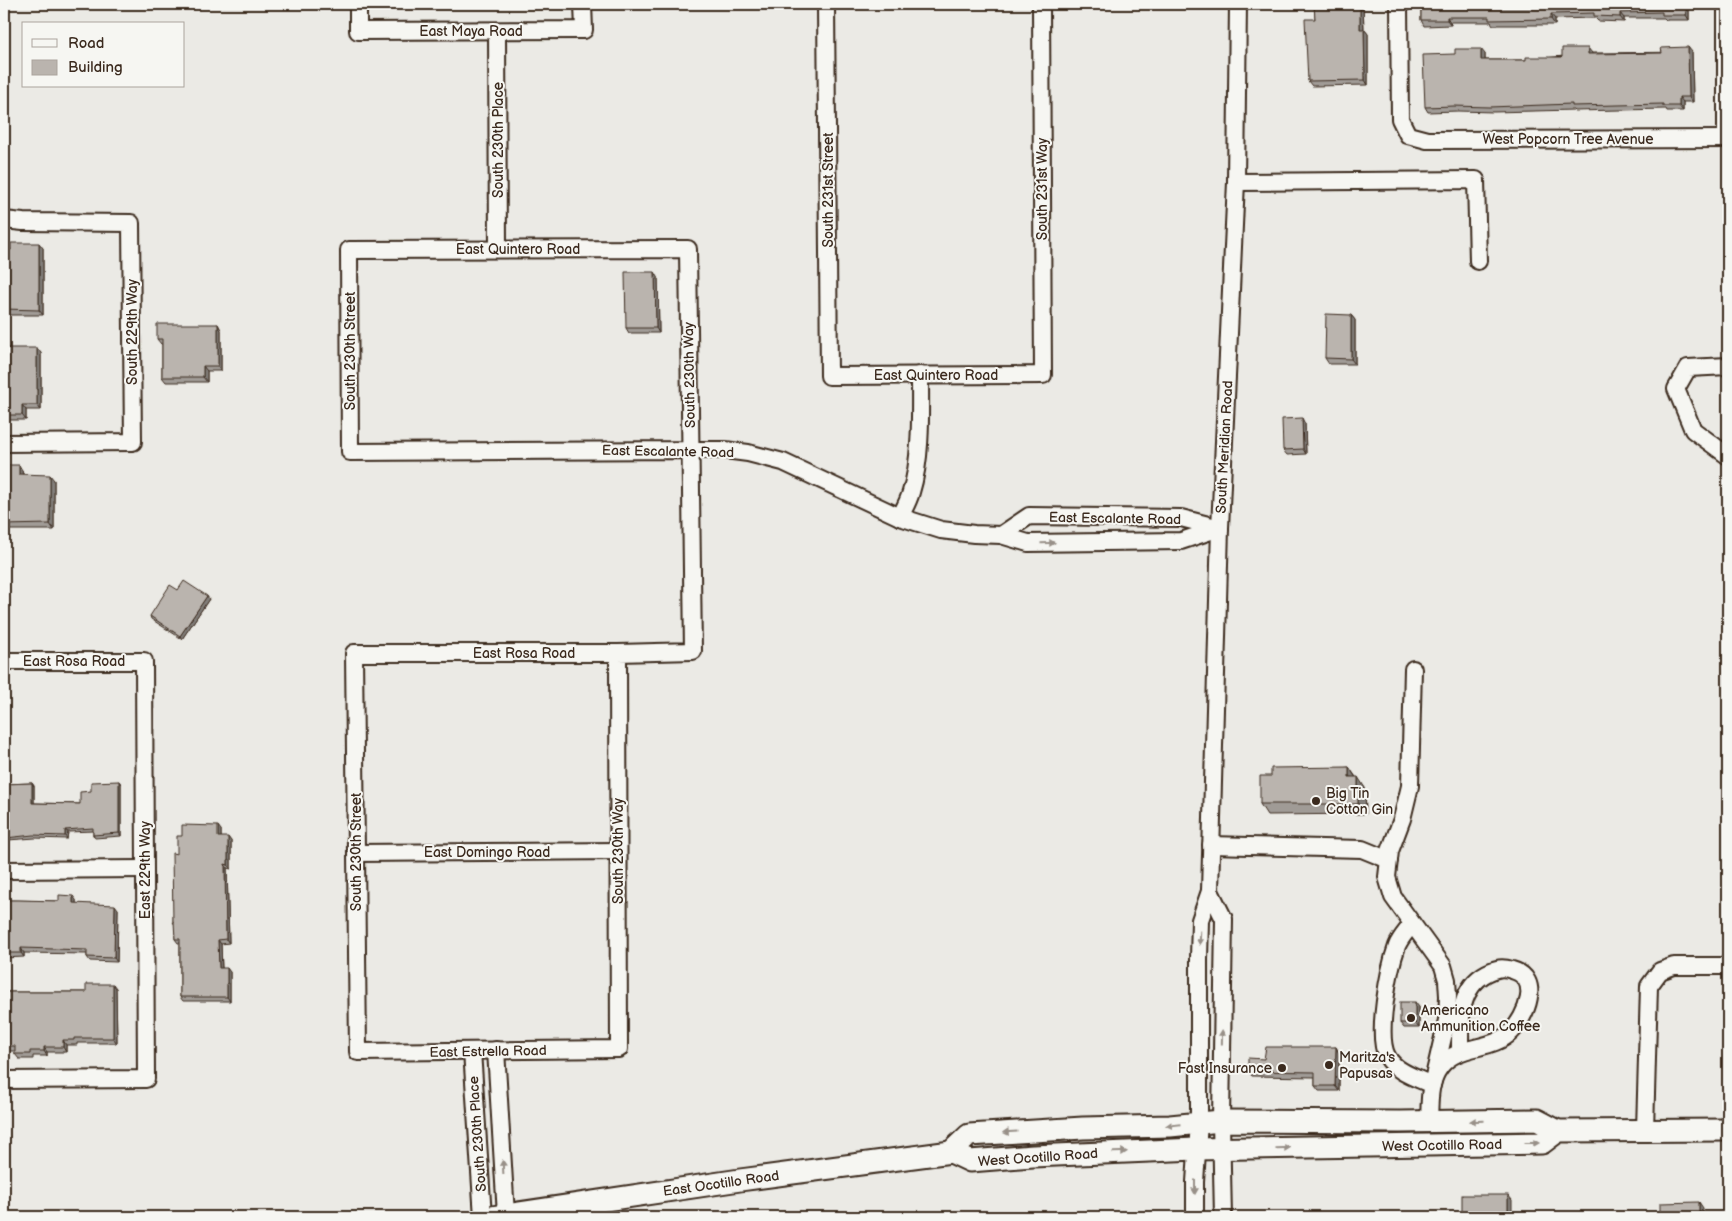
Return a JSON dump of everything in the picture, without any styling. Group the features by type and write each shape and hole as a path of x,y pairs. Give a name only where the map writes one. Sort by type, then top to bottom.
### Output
{"main road":[{"name":"West Ocotillo Road","path":"1558,1130 1542,1143 1196,1149 1033,1156 970,1161 951,1152 969,1135 1083,1128 1170,1126 1221,1121 1429,1122 1537,1120 1558,1130 1728,1130"},
{"name":"East Ocotillo Road","path":"499,1216 740,1180 951,1152"}],"street":[{"name":"East Maya Road","path":"358,4 358,31 584,30 584,4"},
{"name":"South 231st Street","path":"826,4 829,376"},
{"name":"South 231st Way","path":"1041,4 1043,375"},
{"name":"South Meridian Road","path":"1195,1217 1196,1149 1199,1122 1200,920 1210,890 1220,528 1236,182 1238,4"},
{"name":"West Popcorn Tree Avenue","path":"1399,4 1400,120 1408,135 1427,140 1727,139"},
{"path":"1726,4 1727,139"},
{"name":"South 230th Place","path":"497,31 498,249"},
{"path":"1236,182 1476,180 1478,261"},
{"name":"South 229th Way","path":"4,220 23,222 131,223 132,442 4,443"},
{"name":"East Quintero Road","path":"349,250 688,250"},
{"name":"South 230th Street","path":"349,250 350,452"},
{"name":"South 230th Way","path":"688,250 693,651"},
{"path":"1728,366 1688,368 1676,389 1693,430 1728,456"},
{"name":"East Quintero Road","path":"829,376 1043,375"},
{"path":"900,517 911,492 917,458 920,424 920,376"},
{"name":"East Escalante Road","path":"350,452 725,450 748,453 783,462 900,517 941,530 1001,535 1028,543 1181,541 1220,528"},
{"name":"East Escalante Road","path":"1001,535 1029,516 1181,518 1220,528"},
{"name":"East Rosa Road","path":"354,653 618,654 693,651"},
{"name":"South 230th Street","path":"354,653 358,1052"},
{"name":"South 230th Way","path":"618,654 619,1049"},
{"name":"East Rosa Road","path":"4,661 144,661"},
{"name":"East 229th Way","path":"4,1080 146,1079 144,661"},
{"path":"1413,669 1408,803 1390,851 1387,877 1393,897 1443,966 1447,980 1447,1020 1430,1091 1429,1122"},
{"path":"1210,845 1362,849 1389,860"},
{"name":"East Domingo Road","path":"356,853 618,852"},
{"path":"4,870 144,869"},
{"name":"South Meridian Road","path":"1210,890 1224,920 1221,1121 1223,1217"},
{"path":"1412,924 1397,944 1385,1005 1383,1040 1387,1056 1398,1069 1432,1085"},
{"path":"1645,1130 1649,986 1660,971 1674,966 1728,966"},
{"path":"1432,1085 1441,1066 1450,1057 1460,1051 1491,1044 1503,1039 1512,1031 1522,1019 1530,996 1529,984 1525,976 1517,971 1502,967 1483,975 1473,983 1465,996 1461,1013 1460,1051"},
{"name":"East Estrella Road","path":"358,1052 619,1049"},
{"name":"South 230th Place","path":"496,1050 499,1216"},
{"name":"South 230th Place","path":"472,1051 482,1217"}],"building":[{"path":"1314,4 1360,4 1360,29 1364,29 1365,80 1308,81 1305,19 1315,19"},
{"path":"1421,4 1686,4 1686,15 1662,15 1662,12 1620,13 1620,17 1594,16 1594,13 1551,14 1551,19 1489,20 1489,17 1447,17 1447,20 1421,20"},
{"path":"1688,47 1689,97 1679,97 1679,106 1663,106 1663,104 1572,106 1572,104 1425,107 1423,55 1455,54 1455,49 1481,49 1481,60 1526,60 1526,57 1562,57 1562,48 1588,48 1588,54 1662,53 1661,48"},
{"path":"11,243 39,243 39,310 4,309 4,250 11,250"},
{"path":"625,272 655,272 656,328 626,328"},
{"path":"1326,314 1351,315 1351,359 1325,358"},
{"path":"157,324 218,324 218,366 203,366 203,377 162,377 162,339 157,339"},
{"path":"4,348 37,348 37,405 22,405 22,415 4,415"},
{"path":"1302,418 1303,449 1283,450 1282,419"},
{"path":"4,465 19,465 19,474 50,475 50,524 4,525"},
{"path":"184,581 207,596 180,636 150,616 170,585 178,590"},
{"name":"Big Tin Cotton Gin","path":"1349,767 1349,777 1358,777 1358,804 1260,804 1260,776 1271,776 1271,768"},
{"path":"119,781 119,833 93,835 93,828 65,830 65,836 33,835 6,838 6,835 4,835 4,784 32,783 32,803 80,804 80,792 91,791 91,782"},
{"path":"182,825 218,826 218,837 228,837 228,865 225,864 226,939 218,940 219,968 227,968 227,997 180,997 180,939 175,939 173,922 172,853 177,854 177,836 182,836"},
{"path":"59,895 73,896 73,903 115,905 114,958 87,957 87,950 21,948 21,953 4,953 4,900 59,901"},
{"path":"86,984 113,984 113,1038 74,1038 74,1040 63,1040 63,1047 44,1047 44,1051 30,1051 30,1054 15,1054 15,1046 4,1046 4,992 86,992"},
{"path":"1400,1002 1415,1002 1415,1023 1400,1023"},
{"path":"1266,1047 1336,1047 1335,1086 1315,1086 1315,1072 1248,1071 1248,1058 1264,1059"},
{"path":"1462,1195 1508,1195 1508,1217 1462,1217"},
{"path":"1699,1202 1699,1217 1660,1217 1660,1203"}],"place":[{"name":"Big Tin Cotton Gin","path":"1316,801"},
{"name":"Americano Ammunition Coffee","path":"1411,1018"},
{"name":"Maritza's Papusas","path":"1329,1065"},
{"name":"Fast Insurance","path":"1282,1068"}]}
